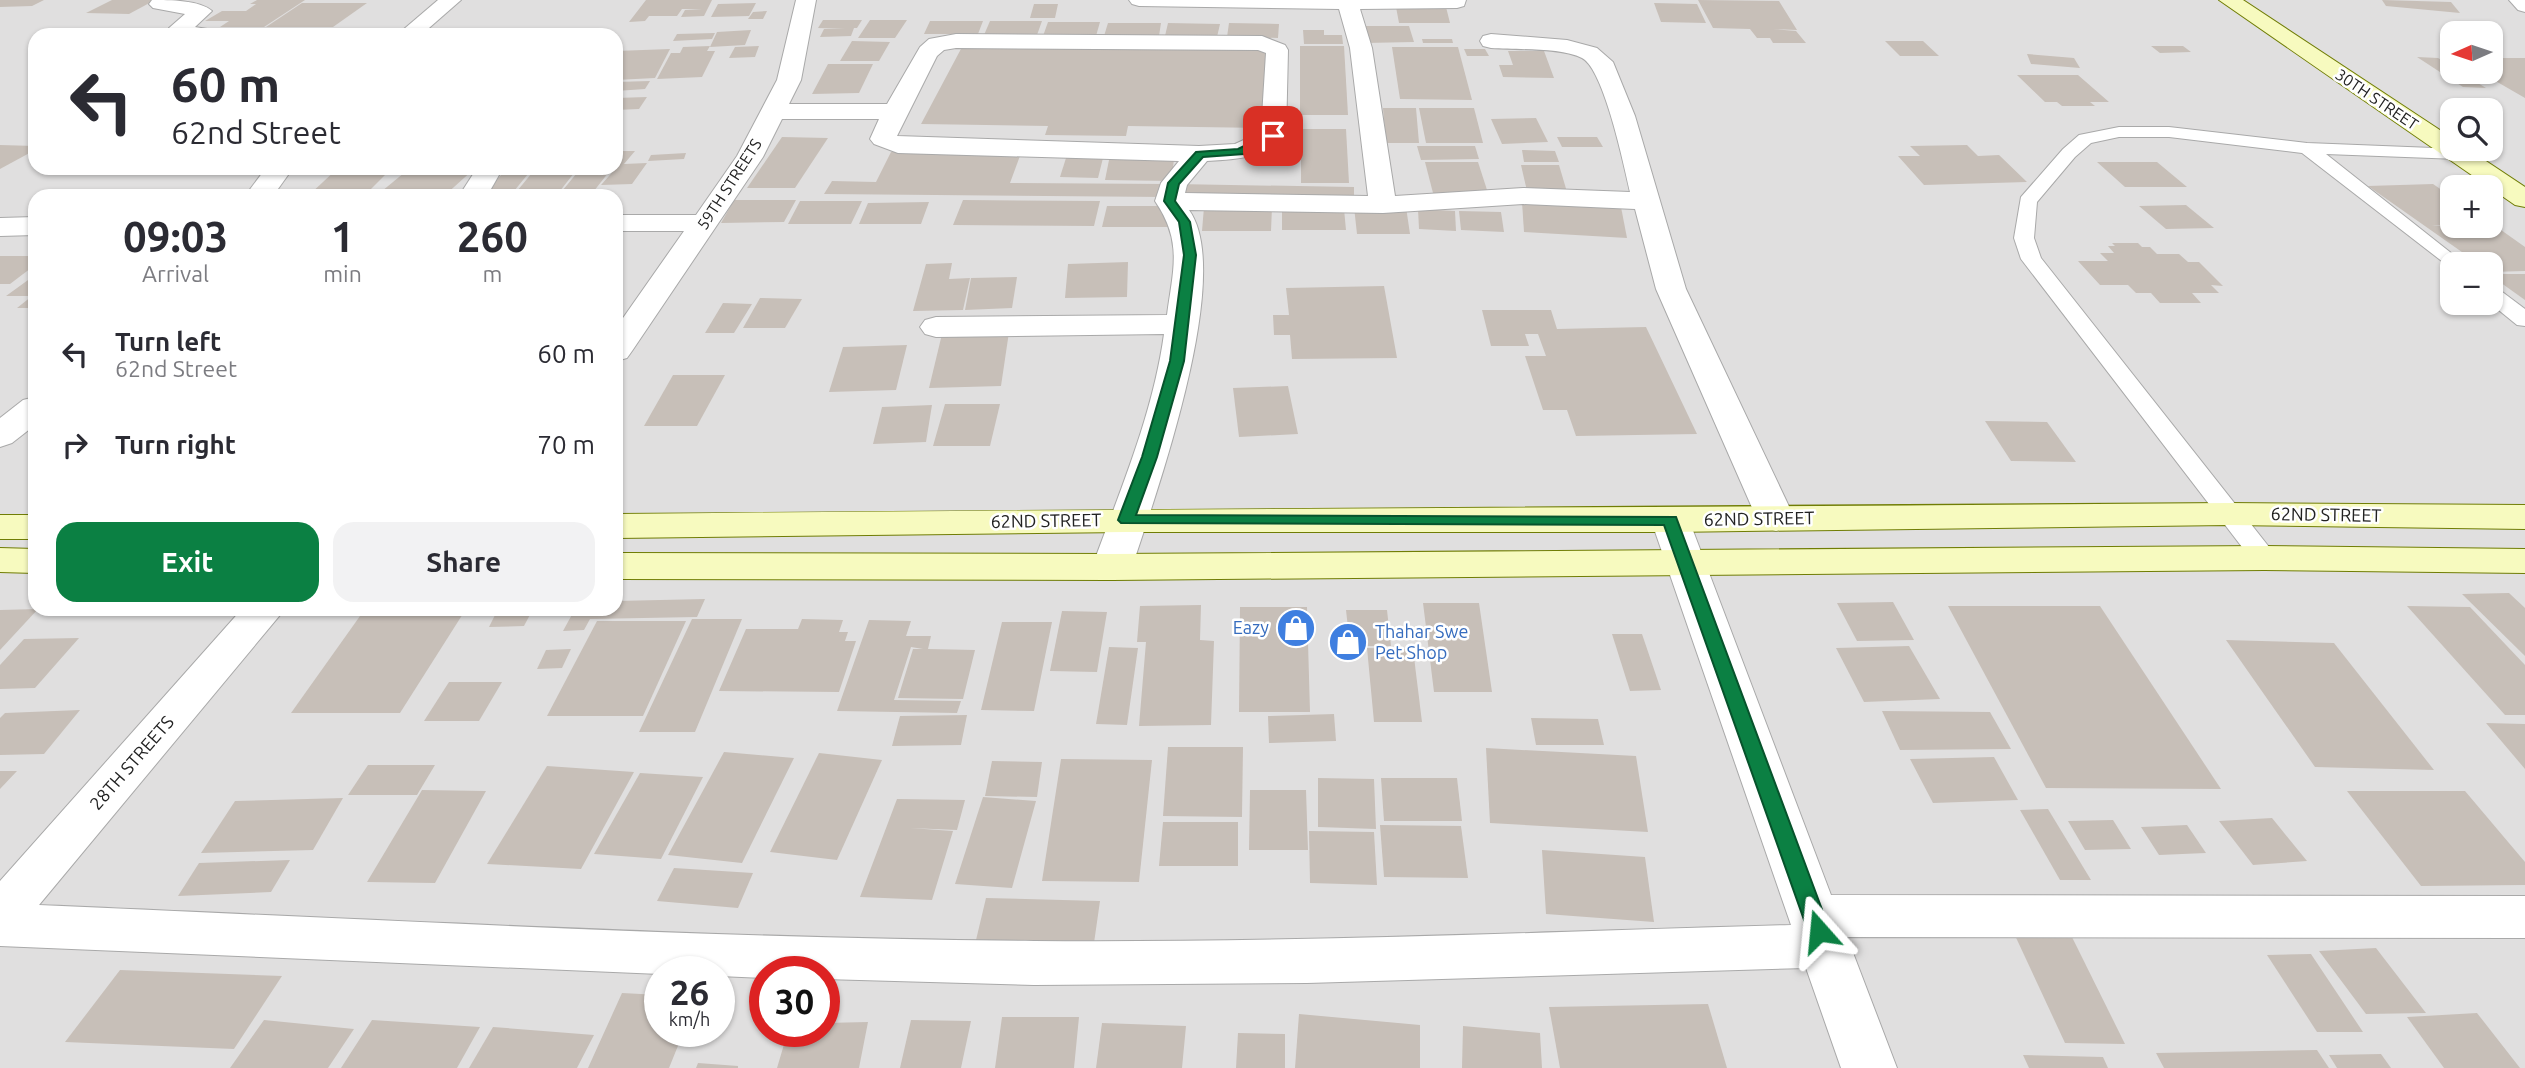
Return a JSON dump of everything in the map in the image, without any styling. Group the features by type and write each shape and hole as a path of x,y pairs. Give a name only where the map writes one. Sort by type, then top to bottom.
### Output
{"main road":[{"name":"30TH STREET","path":"2229,0 2440,142"},
{"name":"30TH STREET","path":"2468,161 2525,199"},
{"name":"62ND STREET","path":"623,526 1126,520 1670,520 2228,514 2525,517"},
{"path":"0,527 28,527"},
{"path":"623,566 1112,567 2264,558 2525,561"},
{"path":"0,560 28,561"}],"street":[{"path":"417,28 451,0"},
{"name":"59TH STREETS","path":"623,341 750,157 789,80 805,0"},
{"path":"1139,0 1457,2"},
{"path":"2519,0 2525,6"},
{"path":"1347,2 1361,48 1383,205"},
{"path":"160,5 201,11 181,28"},
{"path":"956,41 1262,43 1277,50 1273,136 1240,152 1199,154 898,145 883,139 895,111 928,52 937,44 956,41"},
{"path":"1491,41 1567,47 1589,53 1602,62 1623,117 1671,289 1776,519"},
{"path":"772,112 895,111"},
{"path":"1169,201 1174,183 1199,154"},
{"path":"1169,201 1383,205 1523,196 1646,201"},
{"path":"1112,567 1126,520 1150,457 1177,361 1190,255 1184,222 1169,201"},
{"path":"623,223 704,223"},
{"path":"0,227 28,226"},
{"path":"936,327 1182,324"},
{"path":"0,436 28,413"},
{"path":"1670,520 1869,1068"},
{"name":"28TH STREETS","path":"0,916 259,616"},
{"path":"0,925 731,955 1034,963 1307,961 1819,931 2525,917"}],"lane":[{"path":"2264,558 2031,259 2024,238 2028,201 2069,153 2085,139 2105,134 2169,132 2307,148 2440,153"},
{"path":"2307,148 2440,252"},
{"path":"2503,302 2525,320"}],"shaded area":[{"path":"0,0 2525,0 2525,1068 0,1068"}],"building":[{"path":"0,0 44,0 32,6 0,7"},
{"path":"112,0 155,0 129,14 86,13"},
{"path":"257,0 305,0 264,27 220,27 229,21 205,21 222,11 246,11 256,4 250,4"},
{"path":"646,0 712,0 704,16 681,17 685,10 702,9 682,9 677,16 649,16 645,21 629,22"},
{"path":"1698,0 1779,1 1797,30 1773,29 1796,31 1806,43 1773,43 1770,38 1757,38 1750,29 1713,28"},
{"path":"2382,0 2451,2 2460,13 2386,6"},
{"path":"302,3 367,3 333,27 266,27"},
{"path":"756,3 749,16 711,17 718,4"},
{"path":"1654,3 1697,4 1706,23 1661,22"},
{"path":"1034,4 1058,4 1055,18 1030,18"},
{"path":"1396,7 1446,7 1450,23 1399,23"},
{"path":"767,11 763,19 748,19 753,12"},
{"path":"823,20 862,20 851,36 820,37 824,29 845,29 818,28"},
{"path":"870,20 907,20 895,38 858,38"},
{"path":"930,21 983,21 978,34 924,34"},
{"path":"990,21 1042,21 1037,35 984,35"},
{"path":"1048,22 1100,22 1096,36 1043,36"},
{"path":"1108,23 1161,23 1159,36 1104,36"},
{"path":"1168,23 1220,24 1217,37 1165,36"},
{"path":"1229,23 1279,24 1278,38 1227,37"},
{"path":"1361,26 1409,26 1414,42 1365,43"},
{"path":"751,30 745,45 710,47 717,32"},
{"path":"1303,30 1324,30 1324,35 1342,35 1343,44 1304,44"},
{"path":"715,33 712,39 673,41 677,34"},
{"path":"1422,39 1452,39 1453,43 1423,43"},
{"path":"852,41 890,42 879,61 840,61"},
{"path":"1885,41 1923,41 1939,56 1900,56"},
{"path":"710,46 707,51 715,51 702,77 657,79 671,53 680,53 683,47"},
{"path":"759,46 755,57 729,58 735,47"},
{"path":"1300,46 1344,46 1348,115 1300,115"},
{"path":"2151,46 2183,46 2191,52 2160,53"},
{"path":"962,47 1271,50 1265,128 1128,126 1126,136 1045,135 1048,126 921,124"},
{"path":"1392,47 1458,47 1472,100 1400,99"},
{"path":"670,49 655,78 623,80 623,51"},
{"path":"1464,49 1485,49 1489,56 1467,56"},
{"path":"1508,51 1544,51 1554,78 1503,77 1499,65 1513,65"},
{"path":"2027,54 2074,58 2080,68 2031,64"},
{"path":"2417,57 2440,59 2440,72"},
{"path":"2503,58 2525,58 2525,98 2501,84 2503,84"},
{"path":"828,64 873,64 859,93 812,94"},
{"path":"2017,75 2078,75 2109,102 2090,102 2095,106 2062,106 2057,102 2045,102"},
{"path":"650,81 645,89 623,91 623,82"},
{"path":"2458,84 2480,84 2486,88 2463,87"},
{"path":"647,97 639,109 623,110 623,98"},
{"path":"1383,108 1416,108 1419,143 1386,143"},
{"path":"1419,108 1474,108 1483,143 1426,143"},
{"path":"1536,118 1548,142 1502,144 1491,119"},
{"path":"1301,129 1346,129 1349,183 1301,183"},
{"path":"782,137 828,138 795,188 747,188"},
{"path":"1557,137 1597,137 1603,147 1562,147"},
{"path":"0,145 28,146 28,154 0,169"},
{"path":"1967,145 1978,156 1999,155 2027,182 1924,185 1898,156 1920,156 1910,146"},
{"path":"1417,146 1475,146 1479,159 1421,160"},
{"path":"1522,150 1555,151 1559,162 1524,162"},
{"path":"623,151 635,151 624,164 647,163 632,184 601,185 610,175 623,175"},
{"path":"891,152 1021,153 1010,183 1167,184 1165,197 824,194 832,181 876,182"},
{"path":"686,153 684,159 648,161 651,155"},
{"path":"1066,158 1103,158 1098,178 1060,177"},
{"path":"1109,160 1174,160 1171,181 1105,180"},
{"path":"1425,162 1478,162 1488,193 1433,193"},
{"path":"2097,162 2157,162 2187,187 2125,187"},
{"path":"1521,165 1559,165 1567,192 1527,191"},
{"path":"330,175 385,175 371,189 316,189"},
{"path":"402,175 467,175 452,189 384,189"},
{"path":"501,175 527,175 516,189 488,189"},
{"path":"530,175 572,175 562,189 519,189"},
{"path":"575,175 606,175 596,189 564,189"},
{"path":"1175,184 1354,187 1354,202 1173,200"},
{"path":"2433,184 2440,189 2440,225 2432,226 2440,226 2440,237 2368,186"},
{"path":"734,200 796,200 784,222 721,223"},
{"path":"963,200 1100,201 1094,226 953,225"},
{"path":"800,201 862,201 851,224 788,224"},
{"path":"929,202 921,224 859,224 868,203"},
{"path":"1522,202 1621,207 1627,238 1524,232"},
{"path":"2186,205 2214,228 2166,229 2139,206"},
{"path":"1107,206 1172,206 1169,227 1102,227"},
{"path":"1204,207 1272,207 1271,231 1202,231"},
{"path":"1354,207 1406,207 1410,234 1357,234"},
{"path":"1282,209 1344,209 1346,230 1282,230"},
{"path":"1418,209 1455,211 1456,231 1419,229"},
{"path":"1459,211 1501,212 1504,232 1461,230"},
{"path":"2503,231 2525,247 2525,271 2503,272 2503,252 2462,252 2442,238 2503,238"},
{"path":"2112,243 2138,243 2142,247 2150,247 2157,254 2179,254 2188,262 2199,262 2223,286 2211,285 2219,293 2192,293 2201,303 2160,303 2151,293 2136,293 2128,285 2100,285 2078,261 2108,261 2100,253 2114,253 2108,246 2115,246"},
{"path":"0,256 28,256 28,270 10,284 0,284"},
{"path":"1128,262 1127,297 1065,298 1068,264"},
{"path":"952,263 949,279 970,278 963,310 913,311 926,264"},
{"path":"2503,274 2525,274 2525,300 2503,284"},
{"path":"1017,277 1012,308 965,310 971,278"},
{"path":"28,280 28,296 6,296"},
{"path":"1384,286 1397,358 1292,359 1290,335 1274,335 1273,315 1289,315 1286,288"},
{"path":"760,298 802,299 785,328 743,328"},
{"path":"28,299 28,308 17,308"},
{"path":"723,303 752,304 734,333 705,333"},
{"path":"1482,310 1551,310 1557,329 1646,327 1697,434 1576,436 1567,410 1543,410 1525,356 1546,356 1538,334 1525,334 1529,346 1491,346"},
{"path":"1009,332 1001,386 929,388 942,334"},
{"path":"907,345 896,390 829,392 843,347"},
{"path":"673,375 725,375 697,426 644,426"},
{"path":"1288,386 1298,434 1239,437 1233,388"},
{"path":"945,404 1000,404 990,446 933,446"},
{"path":"932,405 926,442 873,444 882,407"},
{"path":"1985,421 2047,422 2076,462 2011,461"},
{"path":"2509,593 2525,608 2525,656 2462,594"},
{"path":"705,599 697,617 590,619 584,630 563,631 571,616 623,616 623,601"},
{"path":"1893,602 1914,640 1857,641 1837,603"},
{"path":"1423,603 1479,603 1492,692 1434,692"},
{"path":"1201,605 1200,640 1214,641 1211,725 1139,726 1146,642 1137,642 1140,606"},
{"path":"1948,606 2100,606 2221,789 2046,788"},
{"path":"2407,606 2470,607 2525,665 2525,715 2505,715"},
{"path":"1240,607 1307,607 1310,712 1239,712"},
{"path":"28,609 28,616 32,616 0,650 0,610"},
{"path":"1346,610 1387,610 1391,646 1350,646"},
{"path":"1062,611 1107,612 1097,672 1050,671"},
{"path":"360,616 462,616 400,713 291,713"},
{"path":"494,616 529,616 524,626 489,627"},
{"path":"692,619 742,619 695,732 639,732"},
{"path":"802,619 843,620 839,632 848,632 845,641 856,641 839,692 719,691 746,629 798,629"},
{"path":"869,620 911,621 906,636 931,636 928,649 975,650 963,699 898,698 913,649 923,649 911,647 894,700 961,701 957,713 837,711"},
{"path":"597,621 686,621 643,716 547,716"},
{"path":"1002,622 1052,622 1034,711 981,710"},
{"path":"1612,634 1642,634 1661,690 1630,691"},
{"path":"79,638 35,688 0,689 0,665 24,639"},
{"path":"2226,640 2334,643 2434,770 2315,767"},
{"path":"1909,646 1940,699 1864,702 1836,648"},
{"path":"1109,647 1138,648 1127,725 1096,724"},
{"path":"1367,648 1413,649 1422,722 1374,722"},
{"path":"571,649 562,668 537,669 546,650"},
{"path":"449,682 502,682 479,721 424,721"},
{"path":"80,710 44,754 0,755 0,718 5,713"},
{"path":"1882,711 1990,712 2011,749 1900,750"},
{"path":"1334,714 1336,741 1269,743 1268,716"},
{"path":"967,715 961,745 892,746 900,716"},
{"path":"1531,718 1598,719 1604,745 1536,745"},
{"path":"2486,723 2525,724 2525,769"},
{"path":"1168,747 1243,747 1242,817 1163,816"},
{"path":"1486,748 1636,756 1648,832 1490,823"},
{"path":"724,752 794,758 742,863 668,855"},
{"path":"819,753 882,760 837,860 770,852"},
{"path":"1994,757 2018,800 1933,803 1910,759"},
{"path":"1061,759 1152,760 1139,882 1042,881"},
{"path":"992,761 1042,762 1037,797 985,796"},
{"path":"368,765 435,765 417,795 348,795"},
{"path":"547,766 634,772 581,869 487,864"},
{"path":"0,771 17,771 0,789"},
{"path":"640,773 703,777 661,859 594,854"},
{"path":"1318,778 1374,779 1376,829 1318,827"},
{"path":"1381,778 1457,778 1462,821 1384,821"},
{"path":"422,790 486,791 435,883 367,882"},
{"path":"1250,790 1306,790 1308,850 1249,850"},
{"path":"2347,791 2465,791 2525,862 2525,885 2421,886"},
{"path":"983,797 1036,801 1012,888 955,884"},
{"path":"343,798 313,850 201,853 235,801"},
{"path":"897,799 965,800 957,830 910,828 953,831 932,900 860,897"},
{"path":"2048,809 2091,880 2060,880 2020,810"},
{"path":"2272,818 2307,861 2253,865 2219,821"},
{"path":"2113,820 2131,849 2085,850 2068,821"},
{"path":"1163,822 1238,822 1238,866 1159,866"},
{"path":"1380,825 1461,826 1468,878 1384,877"},
{"path":"2187,825 2206,853 2159,855 2141,827"},
{"path":"1309,831 1374,832 1377,885 1310,883"},
{"path":"1542,850 1645,857 1654,922 1546,914"},
{"path":"290,860 271,892 178,896 199,863"},
{"path":"674,868 753,873 738,908 657,901"},
{"path":"986,898 1100,901 1094,943 976,940"},
{"path":"2012,929 2068,929 2125,1044 2065,1043"},
{"path":"2376,948 2426,1013 2366,1014 2319,951"},
{"path":"2311,954 2363,1032 2317,1032 2267,955"},
{"path":"120,970 282,976 234,1049 65,1042"},
{"path":"622,993 644,994 644,1047 678,1047 669,1068 588,1068"},
{"path":"1708,1004 1727,1068 1560,1068 1549,1007"},
{"path":"2477,1013 2520,1068 2444,1068 2407,1017"},
{"path":"1299,1014 1420,1025 1420,1068 1295,1068"},
{"path":"1002,1017 1079,1017 1074,1068 995,1068"},
{"path":"264,1020 354,1029 328,1068 230,1068"},
{"path":"372,1020 480,1027 457,1068 341,1068"},
{"path":"911,1020 971,1021 961,1068 900,1068"},
{"path":"868,1022 859,1068 777,1068 783,1047 840,1047 840,1023"},
{"path":"1102,1023 1186,1026 1182,1068 1096,1068"},
{"path":"1463,1026 1540,1033 1542,1068 1462,1068"},
{"path":"493,1027 594,1035 577,1068 469,1068"},
{"path":"1238,1033 1285,1034 1285,1068 1236,1068"},
{"path":"2317,1050 2329,1068 2164,1068 2156,1053"},
{"path":"2381,1054 2391,1068 2337,1068 2329,1055"},
{"path":"2023,1055 2103,1057 2108,1068 2029,1068"},
{"path":"698,1063 738,1066 738,1068 696,1068"}],"place":[{"name":"Eazy","path":"1296,628"},
{"name":"Thahar Swe Pet Shop","path":"1348,642"}],"route":[{"path":"1273,136 1240,152 1199,154 1174,183 1169,201 1184,222 1190,255 1177,361 1150,457 1126,520 1670,520 1819,931"}]}
